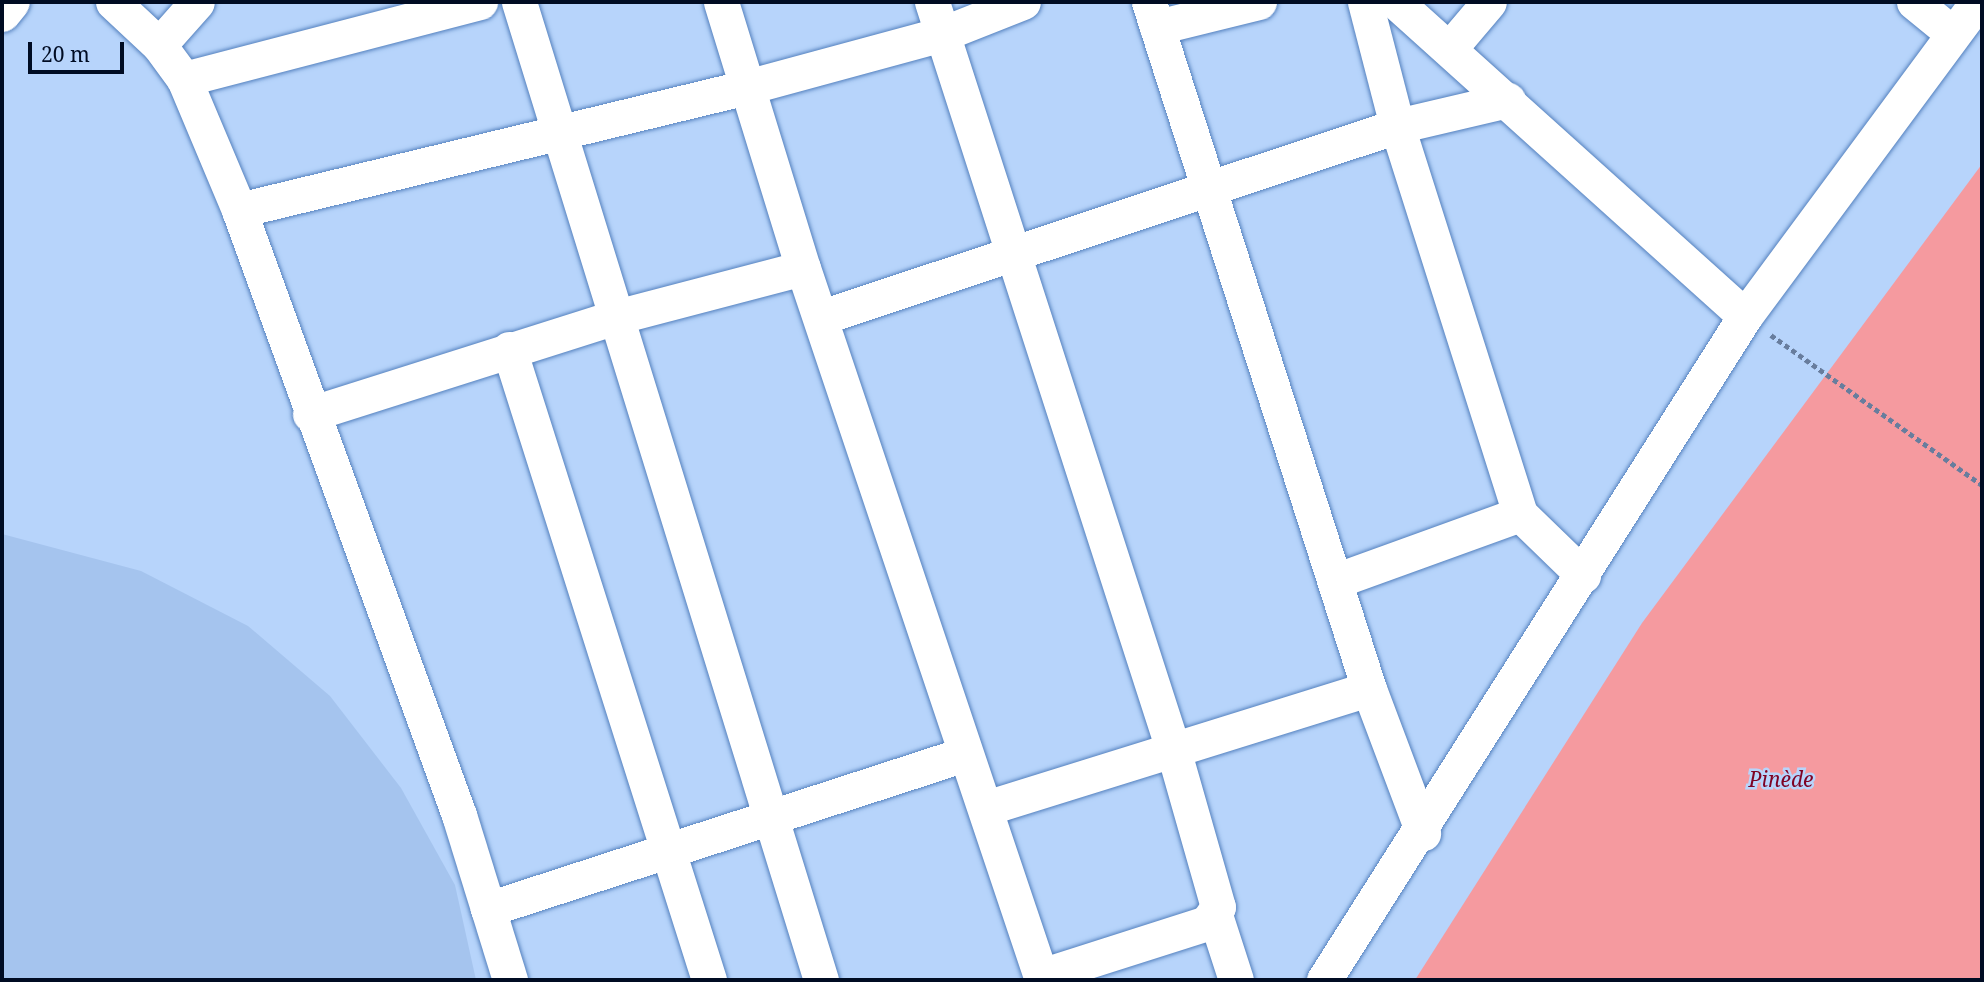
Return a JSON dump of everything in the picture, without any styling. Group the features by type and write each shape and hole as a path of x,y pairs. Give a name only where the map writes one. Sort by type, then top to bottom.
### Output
{"main road":[{"path":"2,13 11,2"}],"street":[{"path":"113,2 159,45 184,79 239,210 488,909 510,980"},
{"path":"159,45 197,2"},
{"path":"184,79 480,2"},
{"path":"519,2 767,815 821,980"},
{"path":"721,2 803,268 822,317 965,754 986,808 1042,978 1216,915"},
{"path":"239,210 558,135 747,87 937,18 1023,2"},
{"path":"1259,2 1153,14 1205,188 1369,689 1423,833"},
{"path":"1365,2 1397,126 1520,514 1583,575"},
{"path":"1396,2 1745,316"},
{"path":"1450,48 1489,2"},
{"path":"1914,2 1952,33"},
{"path":"1324,980 1423,833 1745,316 1977,2"},
{"path":"937,18 1173,749 1216,915 1237,980"},
{"path":"822,317 1013,251 1397,126 1508,100"},
{"path":"310,414 616,317 803,268"},
{"path":"509,349 709,980"},
{"path":"1335,581 1520,514"},
{"path":"986,808 1369,689"},
{"path":"488,909 668,851 767,815 965,754"}],"path":[{"path":"1745,316 1982,485"}],"shaded area":[{"path":"2,534 141,571 248,626 330,696 401,788 455,885 476,980 2,980"}],"green space":[{"name":"Pinède","path":"1982,164 1982,980 1415,980 1642,623"}]}
